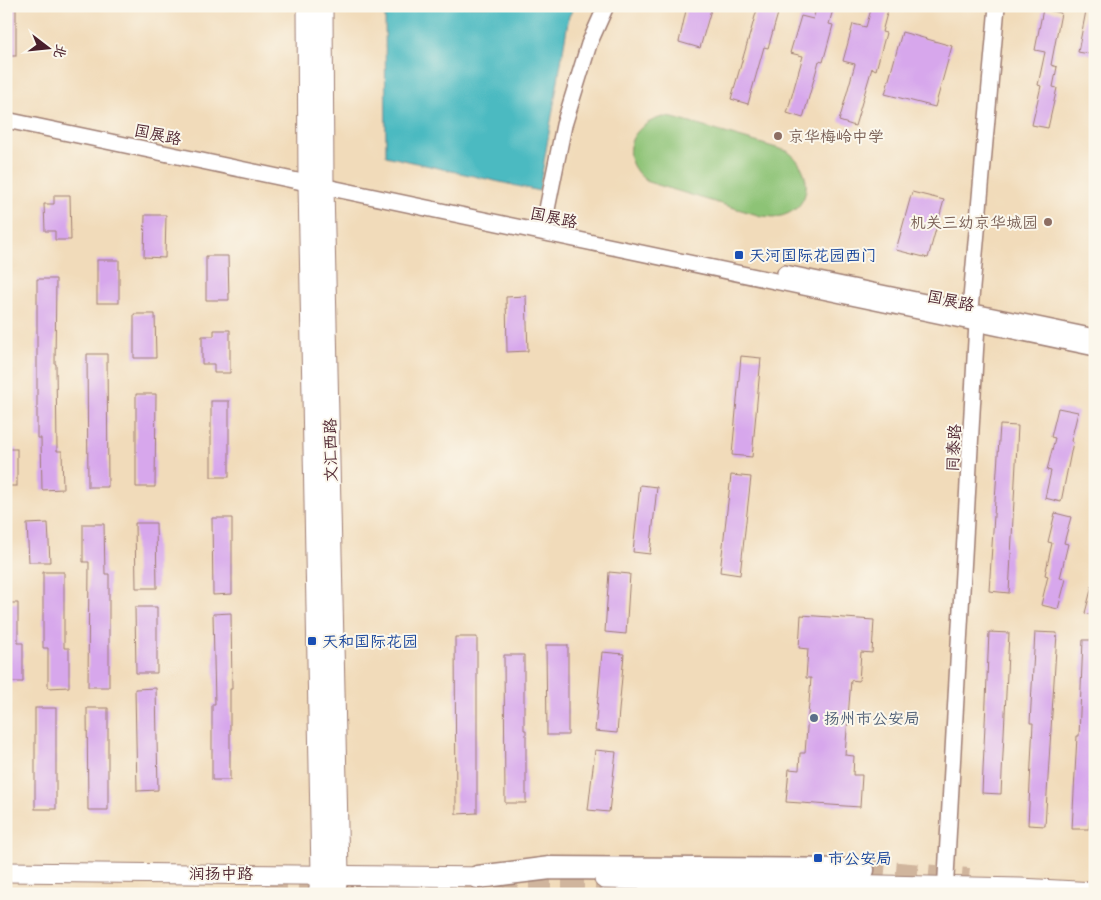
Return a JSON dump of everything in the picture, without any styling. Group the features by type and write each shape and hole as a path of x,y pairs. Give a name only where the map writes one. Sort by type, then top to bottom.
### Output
{"highway":[{"path":"478,877 550,868 863,870"}],"main road":[{"name":"文汇西路","path":"307,6 316,180 330,874 335,894"},
{"name":"文汇西路","path":"316,180 323,6"},
{"name":"润扬中路","path":"6,872 330,874 945,890 1095,892"},
{"name":"文汇西路","path":"318,894 330,874"}],"street":[{"path":"544,224 564,125 589,44 606,6"},
{"name":"同泰路","path":"945,890 974,317 997,6"},
{"name":"国展路","path":"6,109 316,180 974,317 1095,337"},
{"name":"国展路","path":"6,120 544,224 974,317 1095,348"}],"green space":[{"path":"663,117 673,118 787,151 795,158 805,177 806,186 800,204 792,211 781,216 761,216 648,182 632,164 630,145 634,136 641,128 651,121"}],"water":[{"path":"385,6 575,6 569,16 539,191 386,156"}],"building":[{"path":"6,6 16,6 16,56 6,56"},
{"path":"687,6 712,6 700,48 679,42"},
{"path":"758,6 776,6 775,9 779,10 768,48 764,47 748,104 731,99"},
{"path":"817,6 834,6 829,24 833,25 823,62 819,61 803,118 787,113 803,56 790,53 801,16 813,19"},
{"path":"872,6 889,6 882,32 886,33 876,70 872,68 855,126 839,121 855,64 843,61 853,24 866,27"},
{"path":"1043,9 1061,13 1051,65 1057,67 1053,87 1057,88 1048,128 1032,125 1041,86 1038,85 1045,52 1035,50"},
{"path":"1086,11 1095,12 1095,55 1078,52"},
{"path":"902,32 952,46 935,107 885,94"},
{"path":"912,192 944,200 928,258 896,250"},
{"path":"54,195 70,195 71,240 55,240 55,231 45,231 44,204 54,204"},
{"path":"145,215 166,215 165,258 144,257"},
{"path":"206,256 228,256 229,300 206,300"},
{"path":"97,260 119,260 119,303 97,303"},
{"path":"37,279 56,279 57,451 62,451 63,489 42,490 41,438 37,438"},
{"path":"526,296 528,351 507,352 506,297"},
{"path":"134,314 155,314 156,358 134,358"},
{"path":"214,330 230,330 230,373 214,373 214,364 202,364 202,336 214,336"},
{"path":"87,354 107,354 108,487 88,487"},
{"path":"741,356 761,358 752,457 732,455"},
{"path":"136,394 156,394 155,487 136,487"},
{"path":"211,401 229,401 229,477 211,477"},
{"path":"1058,408 1078,412 1061,502 1045,498 1051,471 1047,470 1055,438 1051,437"},
{"path":"1000,425 1018,426 1009,593 989,591"},
{"path":"6,449 17,449 17,486 6,486"},
{"path":"731,475 751,477 740,575 720,572"},
{"path":"640,485 657,487 650,554 633,552"},
{"path":"1055,513 1071,517 1064,543 1068,544 1060,578 1066,579 1058,609 1041,605 1048,576 1045,575 1052,543 1048,542"},
{"path":"212,518 232,518 232,594 213,595"},
{"path":"48,523 50,562 29,562 27,524"},
{"path":"135,523 156,523 157,588 136,588"},
{"path":"83,524 104,524 105,574 109,574 109,687 88,687 89,562 83,562"},
{"path":"43,572 64,572 64,648 69,648 69,687 48,688 48,648 43,648"},
{"path":"609,572 630,574 626,634 605,632"},
{"path":"1092,586 1095,586 1095,616 1085,613"},
{"path":"6,603 18,603 18,643 23,643 23,682 6,682"},
{"path":"135,607 157,607 157,673 136,673"},
{"path":"231,613 230,780 212,780 212,704 215,704 213,614"},
{"path":"801,615 874,620 872,653 861,652 859,681 851,680 845,755 854,756 853,775 862,775 860,807 786,802 789,769 799,770 800,753 805,753 811,678 806,678 808,649 799,648"},
{"path":"989,632 1009,633 1001,794 982,793"},
{"path":"1035,632 1057,633 1045,826 1028,825 1033,723 1030,723"},
{"path":"455,637 477,637 477,813 456,814"},
{"path":"1083,640 1095,640 1095,737 1089,829 1072,829 1077,736 1079,736"},
{"path":"546,645 568,645 568,735 547,735"},
{"path":"602,652 624,654 617,733 595,731"},
{"path":"504,655 524,655 526,803 505,803"},
{"path":"156,688 158,790 137,791 135,689"},
{"path":"35,708 56,708 56,809 35,809"},
{"path":"87,708 108,708 108,810 88,810"},
{"path":"595,750 616,752 609,812 588,810"}],"tunnel":[{"path":"863,870 969,879"},
{"path":"265,884 661,889"}],"place":[{"name":"京华梅岭中学","path":"778,136"},
{"name":"机关三幼京华城园","path":"1048,222"},
{"name":"天河国际花园西门","path":"739,255"},
{"name":"天和国际花园","path":"312,641"},
{"name":"扬州市公安局","path":"814,718"},
{"name":"市公安局","path":"818,858"}]}
